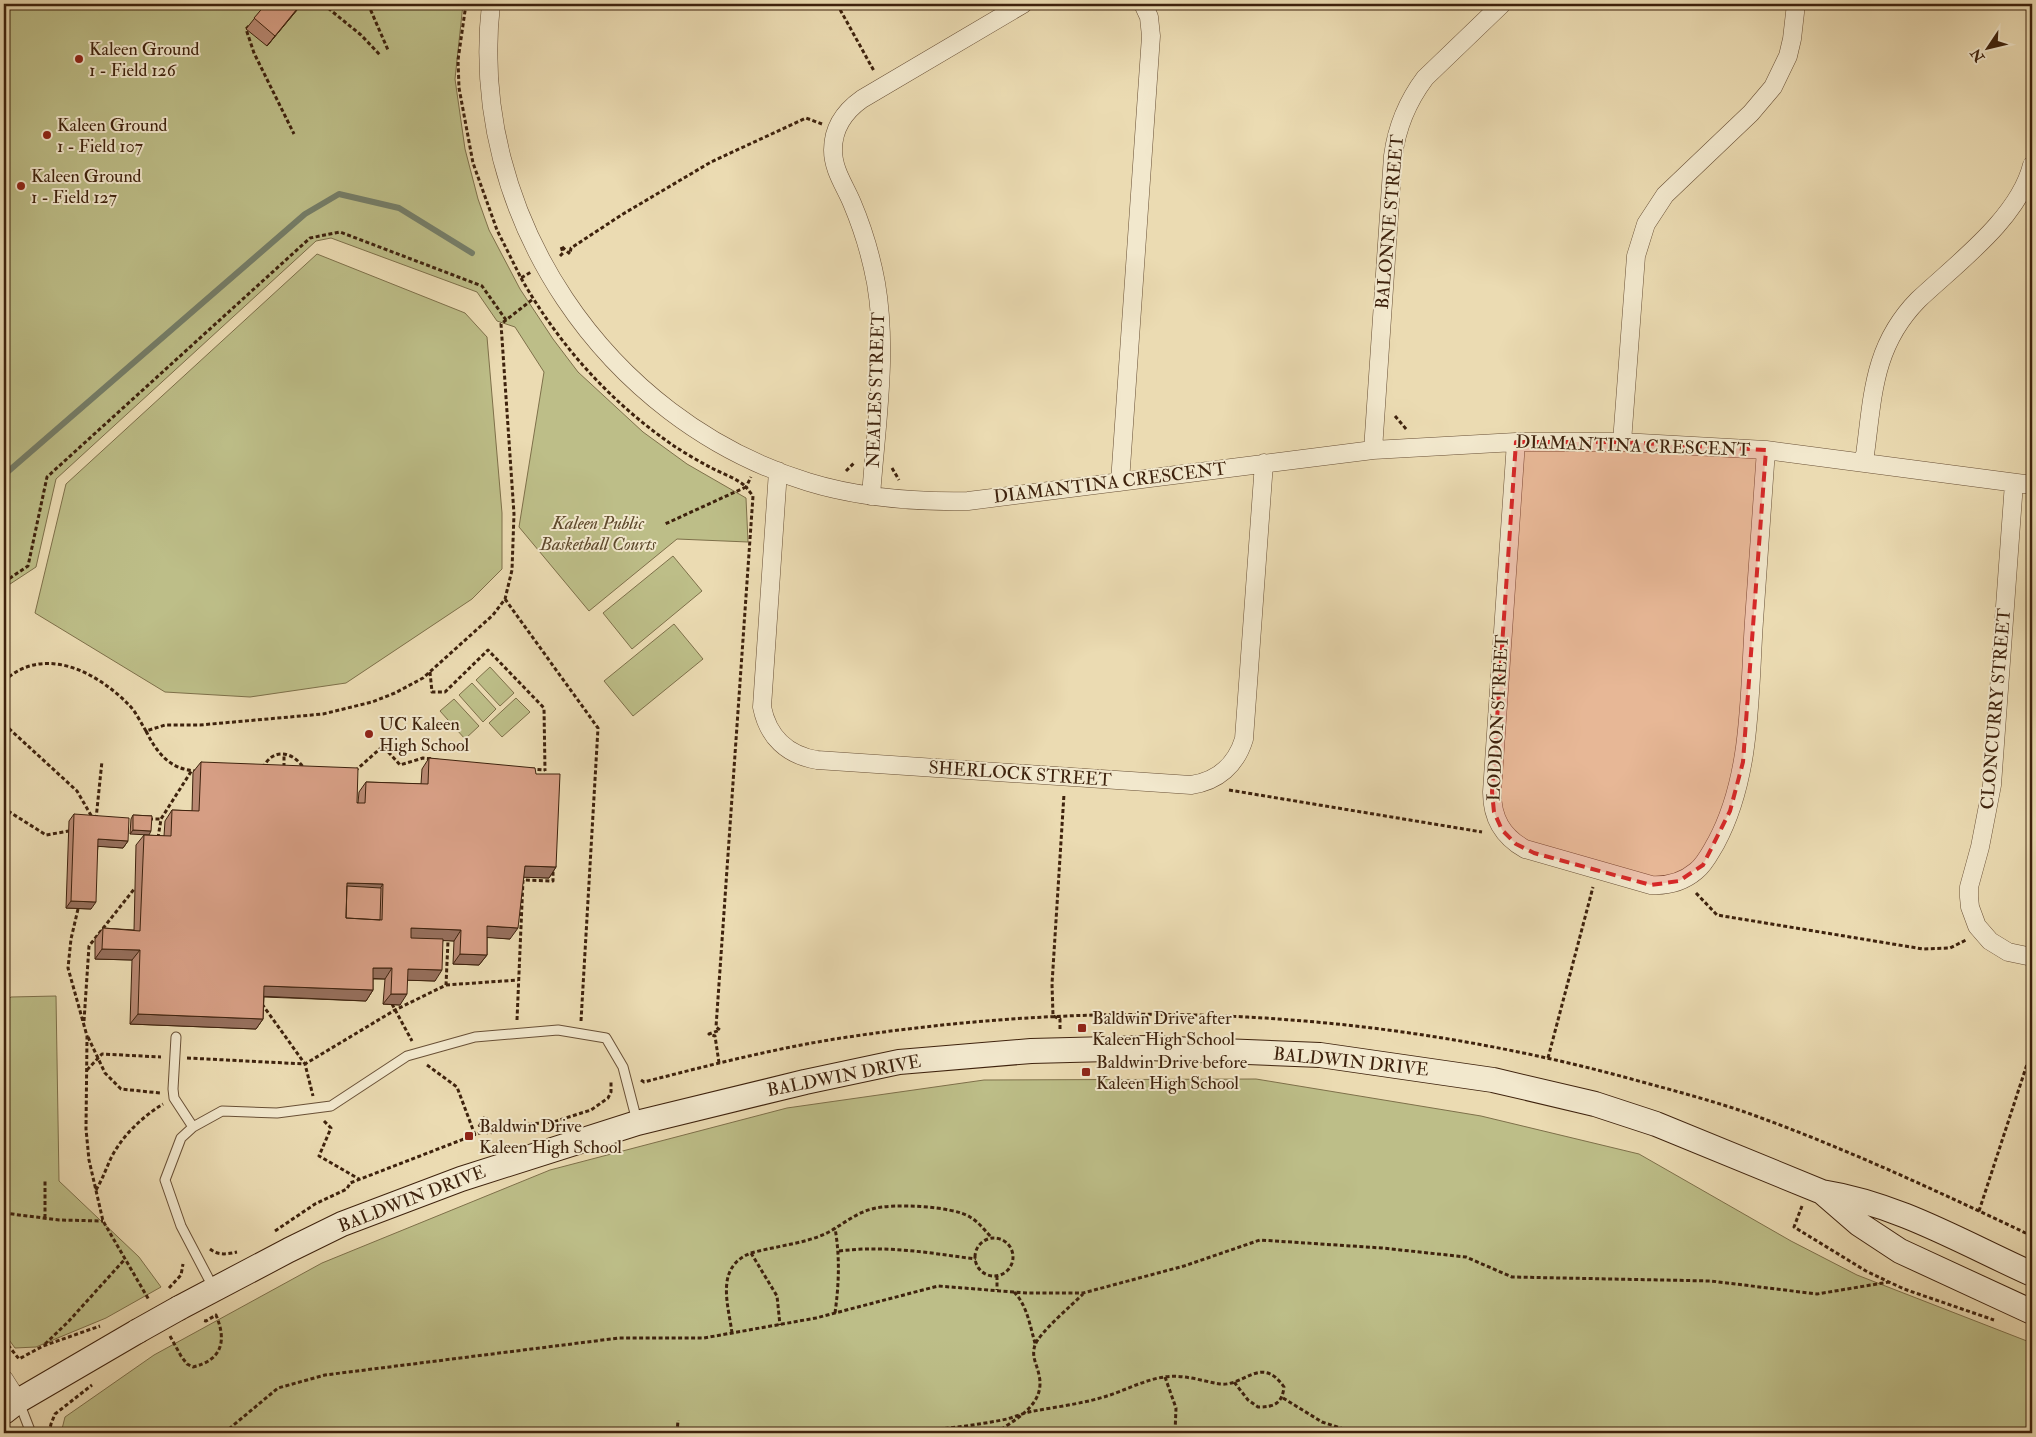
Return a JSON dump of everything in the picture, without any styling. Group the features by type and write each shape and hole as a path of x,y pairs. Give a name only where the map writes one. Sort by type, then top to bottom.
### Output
{"main road":[{"name":"BALDWIN DRIVE","path":"11,1407 180,1307 342,1224 461,1179 637,1123 805,1082 899,1062 1062,1049 1148,1048 1320,1055 1493,1080 1595,1104 1656,1124 1815,1189 1889,1208 2032,1274"},
{"name":"BALDWIN DRIVE","path":"1815,1189 1859,1224 1900,1251 2032,1312"}],"street":[{"name":"DIAMANTINA CRESCENT","path":"491,4 488,38 489,71 496,136 513,198 548,258 574,314 616,364 639,386 691,426 718,444 778,471 816,484 871,496 904,500 968,501 1373,450 1516,442 1622,442 1766,450 2032,485"},
{"name":"NEALES STREET","path":"871,496 881,350 880,312 870,257 862,230 836,169 833,149 837,129 847,112 854,105 1023,4"},
{"path":"1120,482 1151,36 1149,16 1144,4"},
{"name":"BALONNE STREET","path":"1373,450 1393,156 1400,122 1410,99 1425,78 1502,4"},
{"path":"1622,442 1634,273 1640,240 1655,209 1665,195 1752,113 1773,87 1788,56 1796,4"},
{"path":"1864,462 1878,366 1889,337 1907,311 2006,216 2024,187 2032,165"},
{"name":"LODDON STREET","path":"1516,442 1492,792 1494,812 1508,838 1525,849 1641,883 1660,886 1679,882 1703,865 1721,834 1738,786 1743,762 1766,450"},
{"name":"SHERLOCK STREET","path":"778,471 762,697 766,722 773,736 780,743 797,755 817,760 1181,785 1200,784 1217,776 1232,764 1241,748 1245,730 1264,463"},
{"name":"CLONCURRY STREET","path":"2014,483 1993,777 1987,816 1969,887 1970,907 1981,932 1990,941 2008,952 2032,957"},
{"path":"4,1378 11,1407"}],"lane":[{"path":"214,1289 181,1226 165,1180 181,1138 193,1127 222,1112 277,1113 331,1106 407,1056 475,1037 558,1030 606,1038 623,1067 637,1123"},
{"path":"176,1037 172,1089 174,1098 193,1127"},
{"path":"11,1407 30,1433"}],"path":[{"path":"323,4 361,35 381,56"},
{"path":"368,4 388,50"},
{"path":"837,4 883,87"},
{"path":"465,5 458,70 462,105 473,163 497,230 521,278 548,258 557,259 563,253 561,246 570,254 571,248 711,162 806,118 837,129"},
{"path":"251,23 246,29 254,53 294,134"},
{"path":"4,582 28,566 47,477 310,238 340,232 482,286 506,320"},
{"path":"146,731 165,725 323,714 372,702 395,693 423,678 493,615 505,599 512,570 514,514 501,324 533,299"},
{"path":"1376,410 1389,410 1407,430 1416,430"},
{"path":"840,473 848,471 857,460 889,463 903,485"},
{"path":"665,524 746,488 757,462"},
{"path":"720,1063 715,1036 709,1034 720,1030 716,1027 753,496 746,488"},
{"path":"505,599 598,728 580,1034"},
{"path":"430,672 432,692 445,692 488,650 544,708 544,779"},
{"path":"4,681 22,668 46,662 72,667 103,683 130,706 162,757 172,765 202,771"},
{"path":"4,724 77,791 95,823 98,783 102,761"},
{"path":"354,772 383,746 400,765 423,758 442,760"},
{"path":"284,754 284,772"},
{"path":"269,771 261,771 264,764 271,758 284,754 297,759 305,772"},
{"path":"526,768 545,770"},
{"path":"156,846 161,819 192,770"},
{"path":"1217,776 1222,787 1235,792 1489,833 1502,830"},
{"path":"1053,1016 1052,984 1066,777"},
{"path":"8,811 46,835 69,831"},
{"path":"141,818 161,819"},
{"path":"516,1034 523,880 553,881 553,862"},
{"path":"1548,1058 1598,871"},
{"path":"1693,873 1695,892 1717,914 1923,950 1950,948 1981,932"},
{"path":"84,1024 89,946 135,888"},
{"path":"78,909 71,939 68,968 84,1024 97,1059 105,1073 121,1089 166,1094 174,1098"},
{"path":"446,985 448,940"},
{"path":"86,1070 102,1054 305,1064 395,1010 446,985 518,980"},
{"path":"257,996 305,1064 313,1097"},
{"path":"392,1004 422,1061 457,1087 475,1134"},
{"path":"272,1234 315,1204 347,1189 350,1184 475,1134 482,1132 490,1133 518,1125 553,1122 591,1110 608,1098 611,1092 611,1081 634,1072 644,1082 782,1049 854,1036 978,1021 1053,1016 1191,1014 1291,1019 1421,1034 1548,1058 1684,1093 1742,1111 1855,1155 2032,1236"},
{"path":"1053,1016 1060,1019 1062,1049"},
{"path":"88,1036 86,1129 89,1160 102,1221 152,1305"},
{"path":"1979,1211 2032,1049"},
{"path":"96,1191 112,1157 126,1136 149,1114 174,1098"},
{"path":"318,1116 331,1128 319,1156 359,1180"},
{"path":"45,1218 46,1181"},
{"path":"1815,1189 1794,1227 1866,1271 1888,1282 2000,1322"},
{"path":"732,1333 726,1289 727,1275 732,1266 751,1253 802,1242 826,1233 848,1219 872,1209 894,1206 929,1208 957,1212 970,1217 992,1238 1005,1242 1010,1246 1014,1259 1008,1270 997,1276 985,1274 980,1270 976,1259 978,1248 982,1243 992,1238"},
{"path":"4,1213 45,1218 102,1221"},
{"path":"835,1228 839,1251 839,1286 835,1313"},
{"path":"166,1330 187,1364 193,1367 201,1365 214,1357 222,1341 222,1332 216,1315 206,1321 201,1320 180,1307 181,1275 184,1267 180,1250 202,1239 217,1253 239,1252"},
{"path":"224,1433 278,1388 325,1375 619,1338 704,1338 835,1313 938,1286 1014,1292 1083,1293 1184,1266 1260,1240 1382,1248 1466,1257 1512,1278 1712,1281 1817,1294 1888,1282"},
{"path":"839,1251 864,1248 893,1248 976,1259"},
{"path":"751,1253 777,1296 780,1325"},
{"path":"44,1346 125,1259"},
{"path":"997,1276 998,1290"},
{"path":"996,1433 1026,1413 1034,1402 1039,1389 1039,1374 1033,1358 1035,1344 1024,1307 1020,1298 1014,1292"},
{"path":"1035,1344 1043,1333 1083,1293"},
{"path":"4,1340 19,1359 44,1346 103,1325"},
{"path":"906,1433 1008,1419 1026,1413 1107,1396 1144,1382 1165,1377 1202,1379 1222,1384 1234,1382 1256,1372 1278,1378 1284,1387 1283,1398 1276,1405 1258,1407 1248,1400 1234,1382"},
{"path":"1165,1377 1176,1408 1175,1433"},
{"path":"49,1433 55,1414 97,1381"},
{"path":"1283,1398 1322,1422 1356,1433"},
{"path":"677,1433 678,1420"}],"highlighted area":[{"path":"1516,442 1622,442 1766,450 1743,762 1730,811 1703,865 1679,881 1651,885 1534,853 1516,844 1502,830 1494,812 1492,792"}],"green space":[{"name":"Kaleen Public Basketball Courts","path":"4,4 463,4 455,79 465,149 478,199 489,230 520,289 553,339 578,372 643,432 687,464 746,498 748,542 677,539 589,611 519,527 544,372 515,327 497,321 477,292 331,238 316,241 56,479 36,567 4,588"},
{"path":"317,254 465,313 487,337 502,513 502,569 472,599 346,683 250,697 165,692 35,613 66,484"},
{"path":"673,556 702,591 632,649 603,613"},
{"path":"674,624 703,659 633,716 604,681"},
{"path":"490,667 514,693 500,706 476,680"},
{"path":"472,683 496,709 483,722 459,695"},
{"path":"516,698 530,712 502,737 489,723"},
{"path":"454,699 479,726 465,739 440,711"},
{"path":"56,996 59,1181 139,1257 161,1287 106,1318 36,1347 15,1348 4,1333 4,1003 11,997"},
{"path":"1256,1079 1481,1116 1639,1154 1791,1241 1857,1275 2032,1343 2032,1433 61,1433 65,1417 154,1355 322,1263 550,1170 787,1108 984,1080"}],"building":[{"path":"266,4 301,4 275,36 254,18"},
{"path":"429,758 535,768 536,774 560,774 556,867 525,866 518,928 487,926 487,955 460,954 461,930 411,928 411,938 443,939 442,970 408,969 407,994 391,994 392,968 373,968 373,990 264,986 263,1019 138,1014 140,950 102,949 103,928 140,931 144,835 171,836 172,810 199,811 201,762 358,768 357,803 365,803 366,782 428,784","holes":["347,883 383,884 382,920 346,918"]},
{"path":"74,814 129,818 128,841 98,839 96,902 71,901"},
{"path":"133,815 152,816 151,831 133,830"},
{"path":"347,886 381,888 380,920 346,918"},
{"path":"483,1117 488,1118 487,1124 480,1123"}],"waterway":[{"path":"4,475 305,214 339,194 399,208 472,253"}],"place":[{"name":"Kaleen Ground 1 - Field 126","path":"79,59"},
{"name":"Kaleen Ground 1 - Field 107","path":"47,135"},
{"name":"Kaleen Ground 1 - Field 127","path":"21,186"},
{"name":"UC Kaleen High School","path":"369,734"},
{"name":"Baldwin Drive after Kaleen High School","path":"1082,1028"},
{"name":"Baldwin Drive before Kaleen High School","path":"1086,1072"},
{"name":"Baldwin Drive Kaleen High School","path":"469,1136"}]}
